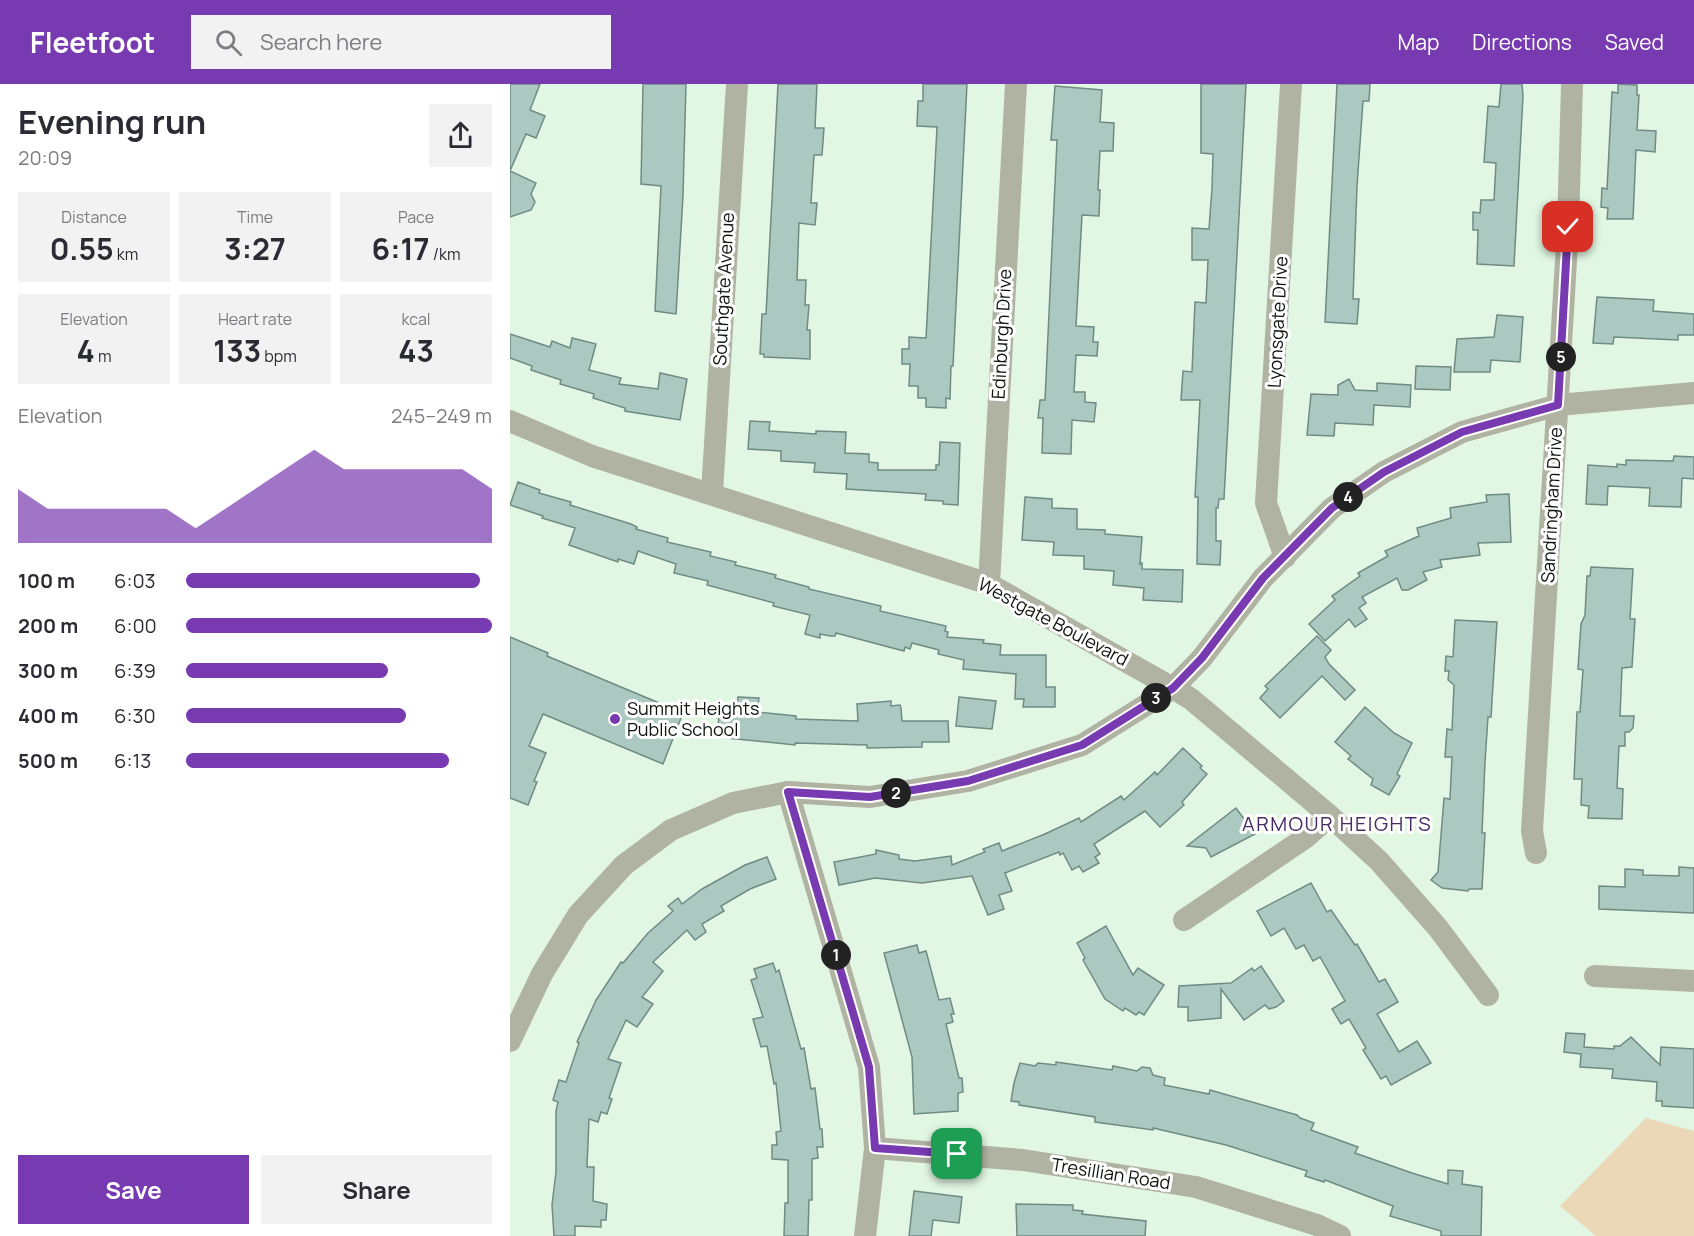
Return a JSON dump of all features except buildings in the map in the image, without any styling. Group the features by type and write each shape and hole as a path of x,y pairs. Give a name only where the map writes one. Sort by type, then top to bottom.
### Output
{"street":[{"name":"Southgate Avenue","path":"712,493 736,84"},
{"name":"Edinburgh Drive","path":"990,584 1016,84"},
{"name":"Lyonsgate Drive","path":"1285,557 1266,503 1291,84"},
{"name":"Sandringham Drive","path":"1536,853 1532,831 1568,227 1572,84"},
{"path":"510,1041 542,974 578,915 624,865 671,830 733,803 788,792 870,797 968,781 1082,745 1173,688 1202,658 1263,578 1332,508 1384,472 1462,432 1558,405 1694,393"},
{"name":"Westgate Boulevard","path":"510,421 592,456 990,584 1173,688 1191,699 1330,816 1379,861 1431,919 1488,995"},
{"path":"788,792 869,1067 875,1148 865,1236"},
{"path":"1184,920 1305,838 1330,816"},
{"path":"1595,976 1694,981"},
{"name":"Tresillian Road","path":"875,1148 1023,1160 1196,1187 1317,1225 1340,1236"}],"shaded area":[{"path":"1646,1118 1694,1131 1694,1236 1596,1236 1560,1206"}],"place":[{"name":"Summit Heights Public School","path":"615,719"}],"district":[{"name":"ARMOUR HEIGHTS","path":"1337,824"}],"route":[{"path":"957,1154 875,1148 869,1067 788,792 870,797 968,781 1082,745 1173,688 1202,658 1263,578 1332,508 1384,472 1462,432 1558,405 1568,227"}]}
